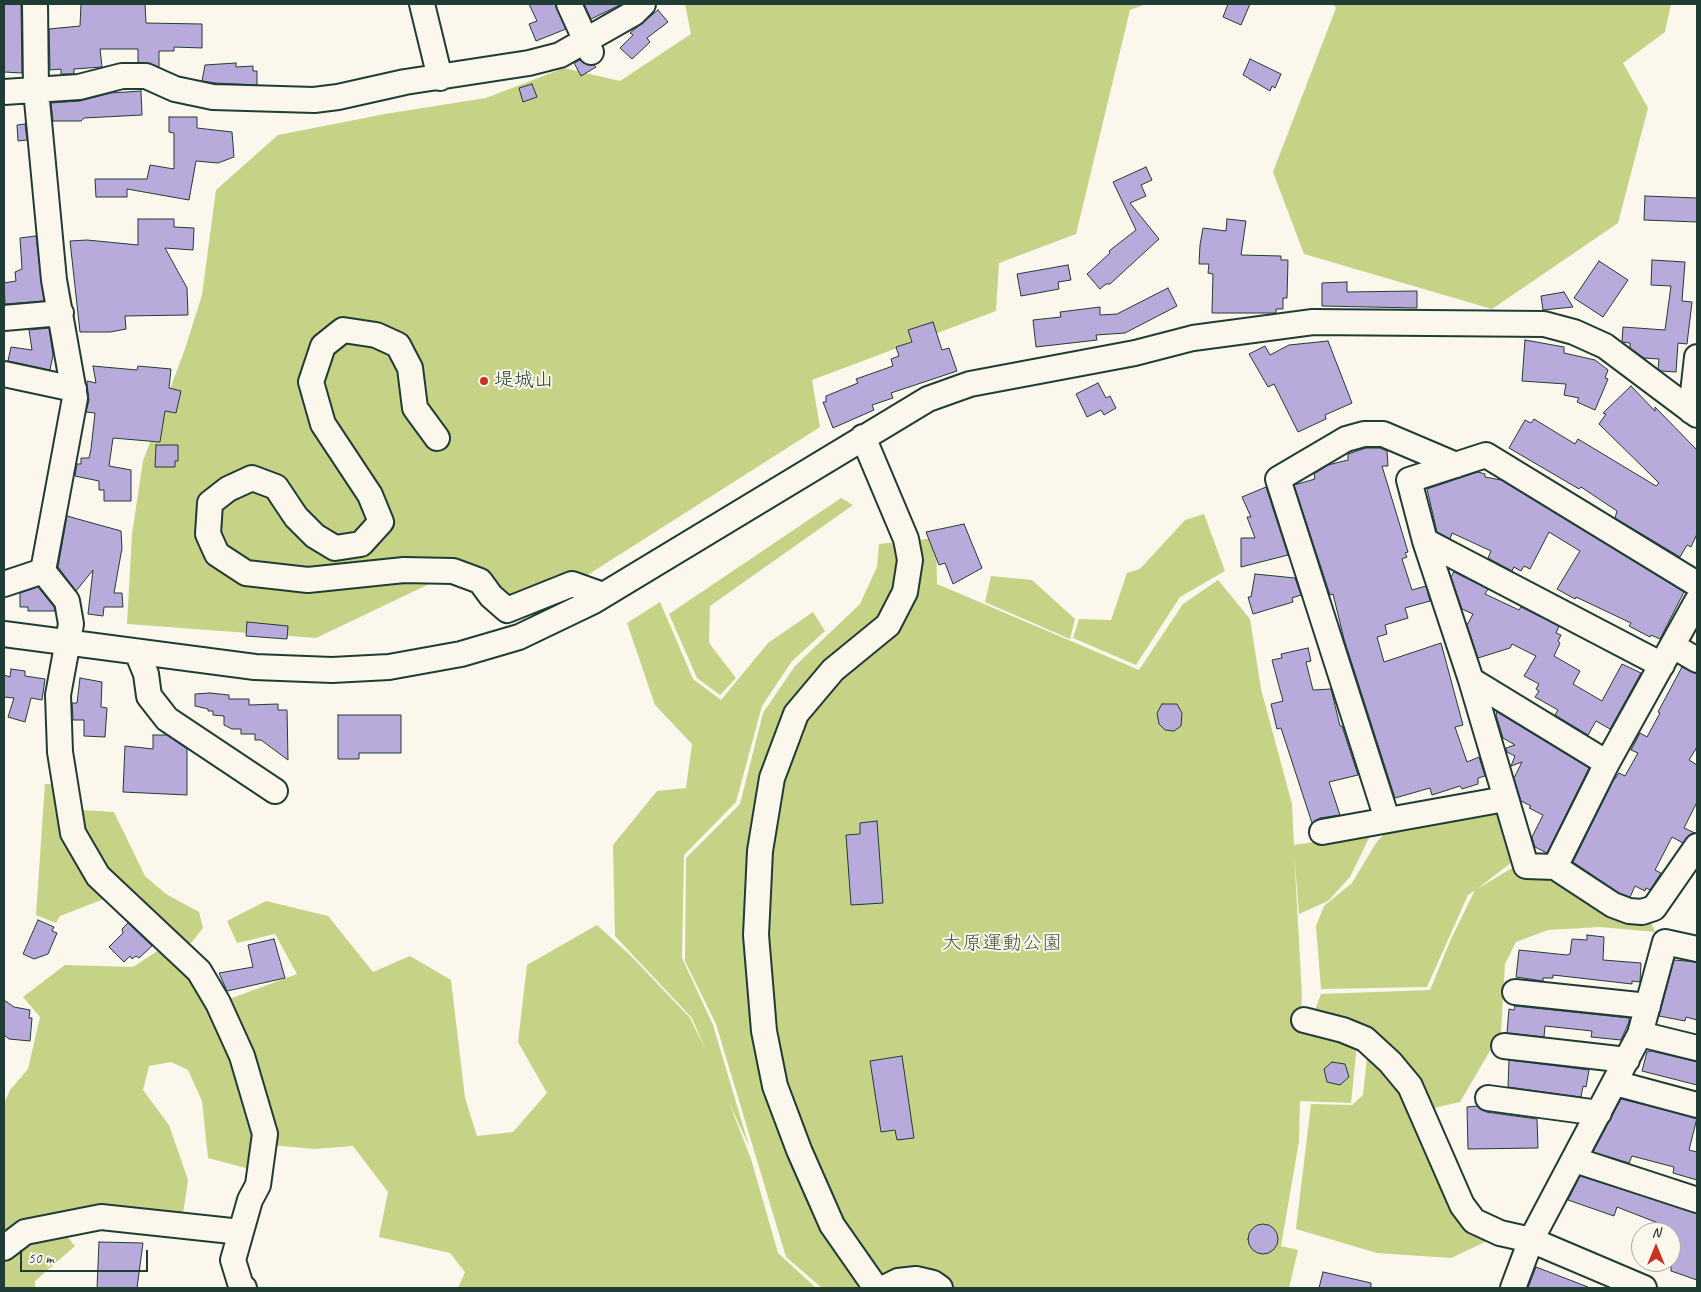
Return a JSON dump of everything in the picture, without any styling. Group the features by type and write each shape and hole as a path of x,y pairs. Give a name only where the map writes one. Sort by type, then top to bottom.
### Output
{"street":[{"path":"35,4 36,90 54,280 75,398 43,571 67,601 71,624 58,695 60,752 73,833 98,876 199,971 218,1003 242,1056 265,1134 258,1185 250,1200 233,1260 240,1286 244,1288"},
{"path":"422,4 440,78"},
{"path":"569,4 588,46"},
{"path":"4,92 79,87 122,76 146,76 175,89 214,97 314,100 405,82 529,63 560,55 588,46 634,13 643,4"},
{"path":"4,318 61,313"},
{"path":"4,634 255,667 332,670 389,667 461,654 519,637 603,595 928,399 970,384 1135,353 1193,338 1313,322 1544,324 1574,332 1605,346 1694,413"},
{"path":"437,438 415,408 410,368 398,345 376,335 344,330 323,346 311,382 323,424 370,494 381,522 361,544 335,548 316,536 296,517 276,487 252,478 228,489 210,503 208,534 217,554 246,573 308,580 404,570 452,571 480,581 491,596 507,610 572,584 603,595"},
{"path":"1694,413 1697,357"},
{"path":"4,374 74,389"},
{"path":"1387,819 1278,479 1346,439 1364,434 1390,437 1456,465"},
{"path":"863,438 906,539 910,560 905,592 888,625 834,670 796,714 772,778 760,851 756,935 764,1031 775,1086 799,1150 832,1224 876,1288"},
{"path":"1697,584 1486,455 1409,480 1425,541 1471,680 1526,866 1555,867 1613,905 1629,911 1642,912 1654,908 1697,846"},
{"path":"1425,541 1667,655 1697,660"},
{"path":"4,584 43,571"},
{"path":"1555,867 1607,763 1697,601"},
{"path":"137,652 146,674 150,696 167,718 275,792"},
{"path":"1471,680 1607,763"},
{"path":"1322,832 1505,798"},
{"path":"1513,1288 1531,1240 1640,1034 1665,942 1697,949"},
{"path":"1515,992 1648,1006"},
{"path":"1304,1020 1343,1030 1365,1039 1390,1062 1410,1086 1462,1205 1474,1221 1500,1233 1531,1240 1644,1288"},
{"path":"1640,1034 1697,1048"},
{"path":"1504,1046 1627,1060"},
{"path":"1615,1083 1697,1105"},
{"path":"1488,1098 1599,1113"},
{"path":"1575,1160 1697,1200"},
{"path":"4,1248 25,1232 101,1217 241,1232"},
{"path":"884,1288 898,1281 916,1279 933,1283 940,1288"}],"green space":[{"path":"685,4 1146,4 1130,10 1076,234 999,263 996,311 812,380 820,427 586,576 511,597 467,566 316,638 127,624 132,534 143,461 185,349 202,295 216,190 278,135 385,114 486,98 564,68 620,81 691,34"},
{"path":"1333,4 1671,4 1665,32 1623,63 1648,108 1618,223 1492,309 1304,254 1273,172 1336,8"},
{"path":"841,498 853,505 710,606 709,643 736,678 720,695 697,678 669,614"},
{"path":"1204,514 1225,571 1180,597 1136,665 1073,638 1079,619 1111,620 1127,573 1140,569 1185,520"},
{"name":"大原運動公園","path":"936,538 937,584 1139,670 1183,604 1218,580 1250,619 1261,689 1292,804 1294,845 1371,834 1350,877 1328,901 1299,914 1294,852 1302,995 1300,1027 1357,1044 1351,1103 1300,1101 1299,1141 1281,1246 1298,1250 1289,1288 822,1288 786,1257 716,1024 685,961 686,858 740,804 763,713 795,666 860,604 877,567 879,544"},
{"path":"991,576 1032,580 1075,619 1070,639 985,602"},
{"path":"660,602 693,679 721,700 768,643 813,612 825,631 792,661 762,706 736,802 684,855 682,958 713,1025 749,1146 728,1100 751,1159 778,1253 816,1288 458,1288 465,1272 450,1253 379,1237 388,1192 353,1146 314,1149 271,1145 224,1001 297,974 275,934 237,943 227,921 266,901 328,916 373,972 410,956 451,980 465,1098 477,1136 513,1132 547,1093 518,1042 527,965 597,925 633,958 690,1018 706,1051 692,1018 615,936 613,845 657,791 686,788 692,744 655,705 627,623"},
{"path":"45,784 56,784 74,854 104,899 60,916 56,923 36,915"},
{"path":"1499,805 1516,859 1477,889 1514,867 1556,877 1650,920 1655,932 1600,927 1548,930 1516,942 1505,964 1501,1032 1460,1102 1434,1108 1412,1073 1379,1035 1314,1013 1321,994 1430,990 1451,939 1475,890 1468,895 1427,987 1321,989 1316,926 1324,906 1352,883 1376,843 1392,825"},
{"path":"81,810 114,812 145,876 166,894 199,912 203,928 191,943 177,941 116,887 85,845"},
{"path":"165,946 197,974 262,1134 257,1171 208,1158 202,1101 188,1070 171,1062 149,1066 143,1090 169,1125 188,1180 182,1220 101,1213 4,1244 4,1104 10,1090 28,1069 40,1017 23,997 65,965 133,967"},
{"path":"1367,1057 1385,1071 1414,1117 1462,1218 1487,1241 1451,1258 1377,1253 1296,1229 1311,1104 1352,1105 1363,1095"},
{"path":"64,1233 75,1246 35,1281 35,1288 4,1288 4,1256 31,1238"}],"building":[{"path":"4,4 21,4 22,73 4,72"},
{"path":"81,4 145,4 146,23 202,24 202,48 174,47 174,51 159,51 159,67 138,62 138,49 100,49 102,67 74,69 74,74 61,74 61,69 50,70 49,29 80,26"},
{"path":"529,4 555,4 566,29 536,41 529,24 537,21"},
{"path":"584,4 622,4 591,19"},
{"path":"1228,4 1250,4 1241,25 1223,17"},
{"path":"658,10 668,22 647,38 650,42 632,59 620,48 633,35 630,33"},
{"path":"1250,59 1281,74 1275,88 1272,86 1270,91 1243,75"},
{"path":"580,60 583,63 596,67 581,76 574,63"},
{"path":"236,63 236,67 253,66 253,71 257,71 257,85 202,81 205,65"},
{"path":"532,84 537,97 523,102 519,88"},
{"path":"141,91 142,115 84,118 81,121 53,121 51,103 80,101 111,93"},
{"path":"169,117 197,117 197,128 232,132 234,157 218,163 196,161 189,200 127,189 127,197 96,197 95,179 147,179 150,165 174,169 174,133 169,132"},
{"path":"25,124 27,140 18,141 17,125"},
{"path":"1146,167 1152,180 1141,185 1146,196 1130,203 1159,239 1110,284 1106,284 1100,289 1087,274 1110,253 1109,251 1136,230 1113,182"},
{"path":"1645,196 1697,198 1697,222 1644,220"},
{"path":"138,219 174,219 174,227 194,228 193,250 165,248 187,288 188,315 125,316 126,329 110,332 80,332 70,241 87,240 138,245"},
{"path":"1227,219 1246,221 1241,255 1281,256 1281,260 1288,260 1287,298 1283,298 1283,309 1276,309 1276,313 1212,313 1213,274 1208,273 1209,264 1199,264 1200,245 1203,228 1226,231"},
{"path":"36,236 44,301 5,304 4,283 16,281 15,272 22,269 20,238"},
{"path":"1652,260 1685,262 1682,301 1692,302 1687,344 1678,343 1676,372 1661,371 1658,369 1659,359 1644,358 1630,348 1630,343 1622,342 1623,327 1665,330 1671,286 1651,285"},
{"path":"1599,261 1628,280 1603,317 1574,298"},
{"path":"1068,265 1071,280 1058,282 1059,289 1021,296 1017,274"},
{"path":"1347,282 1347,292 1417,291 1417,308 1322,306 1322,283"},
{"path":"1168,288 1177,306 1125,333 1096,335 1097,340 1036,347 1033,320 1061,317 1060,312 1100,307 1100,315 1117,314"},
{"path":"1564,292 1573,307 1543,310 1541,296"},
{"path":"933,322 942,350 949,348 957,371 891,393 893,398 872,405 874,410 833,428 823,402 826,402 826,396 858,383 856,379 893,366 891,359 899,356 896,347 912,342 908,330"},
{"path":"49,328 53,355 50,370 8,361 11,347 32,350 29,330"},
{"path":"1525,340 1564,347 1564,353 1595,360 1608,370 1605,378 1608,379 1595,410 1577,402 1579,398 1564,395 1566,384 1522,381"},
{"path":"1328,341 1352,403 1325,415 1326,419 1298,432 1274,384 1268,387 1249,354 1265,346 1270,355 1289,345"},
{"path":"93,366 137,370 138,366 171,369 169,388 181,391 176,413 165,411 160,442 113,438 109,466 131,470 131,501 104,501 104,490 99,490 99,481 75,476 77,464 81,464 81,458 89,458 91,449 95,413 86,412 89,400 87,381 96,383"},
{"path":"1098,383 1106,398 1110,396 1116,408 1104,415 1101,410 1087,417 1076,394"},
{"path":"1631,386 1655,411 1655,407 1697,450 1697,534 1691,547 1687,545 1680,557 1615,518 1617,511 1581,487 1579,489 1509,448 1525,420 1531,423 1534,419 1575,444 1578,439 1656,486 1659,483 1599,424 1606,414 1603,413"},
{"path":"156,445 178,445 178,461 175,461 175,467 155,467"},
{"path":"1366,448 1380,448 1387,451 1388,466 1382,466 1408,552 1405,553 1407,557 1402,559 1412,590 1426,586 1430,601 1405,608 1408,618 1385,625 1387,634 1377,637 1384,662 1441,643 1463,725 1455,727 1467,762 1479,757 1485,776 1478,778 1478,784 1462,789 1460,786 1432,795 1430,788 1395,798 1344,639 1333,594 1330,595 1294,485 1315,479 1314,474 1328,465 1348,460 1348,454"},
{"path":"1478,472 1485,474 1485,477 1501,480 1684,592 1660,639 1651,635 1650,637 1629,626 1631,623 1576,597 1575,599 1557,589 1580,551 1549,532 1530,569 1524,566 1521,571 1514,567 1512,571 1488,558 1491,551 1452,533 1450,539 1437,532 1427,489"},
{"path":"1266,487 1288,555 1241,567 1241,538 1255,538 1247,517 1251,517 1242,497"},
{"path":"67,516 121,531 122,548 114,593 122,593 123,607 104,607 103,616 88,614 93,570 76,591 58,567"},
{"path":"964,524 982,568 953,584 945,563 939,565 926,532"},
{"path":"1454,572 1488,589 1485,594 1519,610 1521,607 1559,626 1556,633 1561,635 1558,641 1560,643 1554,656 1580,671 1573,684 1602,701 1622,664 1641,673 1610,729 1596,721 1588,735 1555,715 1558,710 1535,697 1539,691 1536,689 1539,684 1524,676 1536,656 1512,644 1510,648 1478,658 1467,625 1473,614 1462,609 1451,577"},
{"path":"1255,574 1295,578 1301,595 1292,598 1293,602 1253,614 1248,597 1251,597"},
{"path":"38,587 55,611 28,611 28,607 20,607 20,593"},
{"path":"247,622 288,626 287,639 246,636"},
{"path":"1308,648 1311,661 1306,662 1313,690 1331,689 1340,726 1342,726 1358,775 1329,782 1340,815 1320,818 1312,823 1281,728 1277,729 1271,704 1283,701 1272,660 1282,658 1281,654"},
{"path":"1682,667 1697,674 1697,747 1689,760 1697,765 1697,802 1684,828 1695,833 1691,834 1683,843 1672,837 1655,870 1661,873 1650,890 1646,888 1645,891 1635,886 1630,897 1619,893 1573,862 1613,781 1619,773 1625,776 1638,753 1631,750 1640,733 1647,737"},
{"path":"11,669 25,671 25,676 45,679 42,700 31,698 25,722 8,717 14,698 4,697 4,675 10,677"},
{"path":"80,678 102,682 101,707 107,708 105,737 84,736 84,720 73,720 72,703 77,703"},
{"path":"195,694 229,695 229,699 249,699 249,705 278,704 278,710 287,710 288,760 261,740 255,740 255,734 241,734 241,729 232,729 224,725 224,716 213,715 213,711 195,706"},
{"path":"1162,704 1177,704 1182,713 1181,726 1174,731 1165,730 1159,724 1157,713"},
{"path":"1497,712 1589,768 1547,853 1535,847 1532,837 1543,815 1529,808 1531,806 1521,801 1514,778 1522,762 1511,766 1515,756 1507,752 1506,748 1515,745 1503,738 1496,715"},
{"path":"338,715 401,715 401,753 359,753 359,759 338,759"},
{"path":"153,735 167,735 187,749 187,795 123,792 125,746 153,749"},
{"path":"877,821 883,903 851,905 846,835 860,834 860,823"},
{"path":"38,920 54,927 52,931 57,933 48,954 34,959 23,954"},
{"path":"128,923 152,946 139,958 136,956 132,959 130,956 124,962 109,947 123,933 122,929"},
{"path":"1587,935 1604,937 1603,960 1641,963 1640,982 1632,981 1632,984 1553,975 1553,978 1543,978 1543,981 1516,977 1519,950 1567,955 1570,954 1572,939 1587,940"},
{"path":"274,939 285,978 227,991 219,973 253,967 248,945"},
{"path":"1674,960 1697,962 1697,1020 1686,1017 1685,1021 1659,1016"},
{"path":"4,1000 14,1007 30,1010 29,1018 32,1018 30,1041 9,1039 4,1035"},
{"path":"1515,1006 1629,1018 1629,1022 1621,1040 1591,1037 1592,1031 1545,1026 1544,1037 1507,1033 1509,1009 1514,1010"},
{"path":"1651,1051 1697,1062 1697,1085 1642,1071 1647,1052"},
{"path":"902,1056 914,1138 897,1140 895,1130 881,1132 870,1061"},
{"path":"1509,1060 1589,1070 1586,1087 1583,1086 1581,1097 1508,1087"},
{"path":"1332,1062 1345,1064 1349,1077 1340,1085 1327,1082 1324,1069"},
{"path":"1621,1099 1697,1118 1689,1150 1697,1152 1697,1180 1673,1173 1674,1167 1632,1156 1629,1163 1593,1152"},
{"path":"1478,1106 1486,1112 1537,1119 1538,1148 1468,1149 1467,1107"},
{"path":"1580,1176 1697,1213 1697,1280 1674,1272 1681,1272 1681,1222 1656,1222 1617,1207 1614,1216 1568,1200"},
{"path":"1263,1224 1274,1228 1278,1239 1274,1250 1263,1254 1252,1250 1248,1239 1252,1228"},
{"path":"99,1242 143,1243 137,1288 97,1288"},
{"path":"1536,1267 1588,1287 1588,1288 1528,1288"},
{"path":"1323,1272 1371,1283 1371,1288 1319,1288"}],"place":[{"name":"堤城山","path":"484,381"}]}
